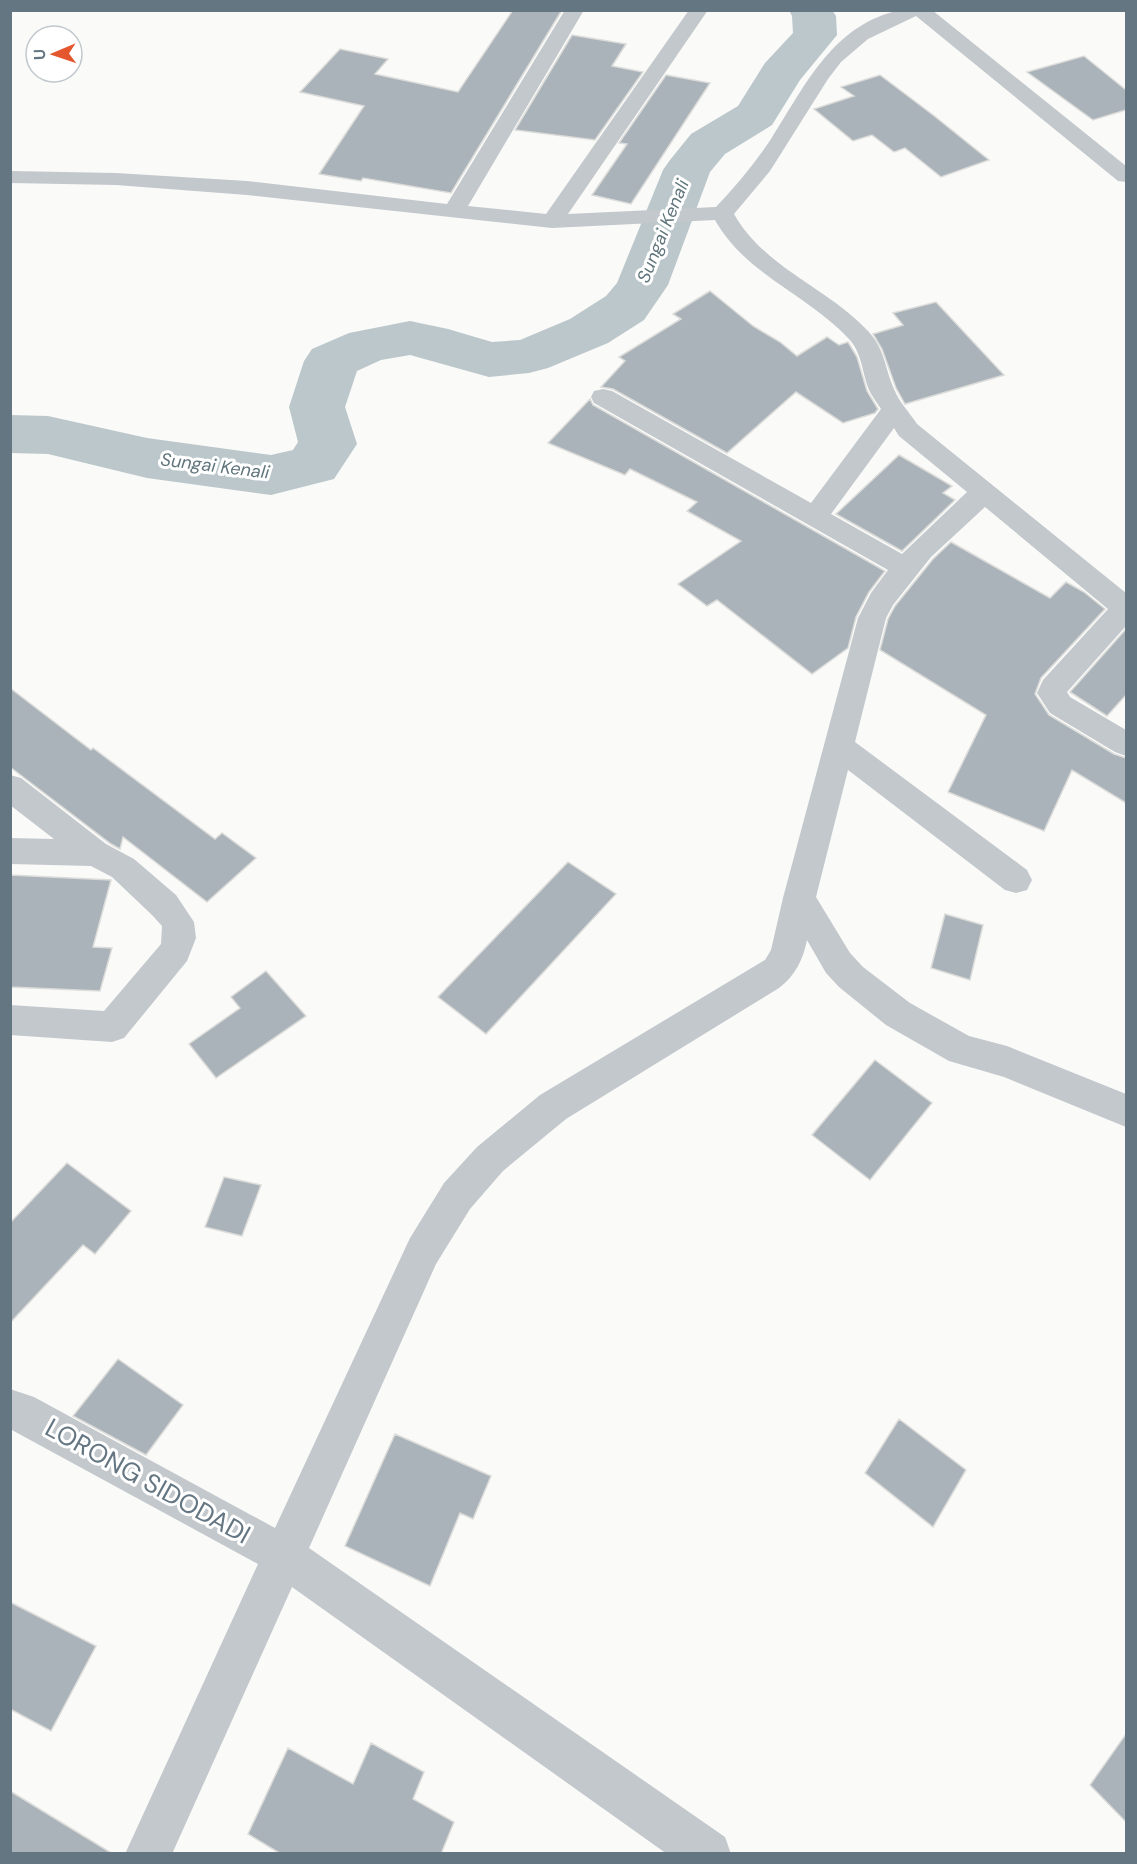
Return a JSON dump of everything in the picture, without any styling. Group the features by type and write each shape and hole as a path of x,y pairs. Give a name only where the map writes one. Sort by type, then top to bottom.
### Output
{"street":[{"path":"454,211 575,10"},
{"path":"552,221 699,10"},
{"path":"10,177 116,179 247,188 552,221 711,213 745,191 797,114 809,90 834,57 854,40 883,23 918,10 1126,176"},
{"path":"711,213 765,265 834,312 858,334 870,350 882,391 908,430 1126,608 1053,688 1052,693 1060,705 1126,744"},
{"path":"603,397 816,515 906,568"},
{"path":"816,515 894,411"},
{"path":"148,1854 423,1251 457,1196 490,1159 553,1107 777,970 787,954 799,897 872,618 879,602 906,568 983,493"},
{"path":"839,747 1016,880"},
{"path":"10,788 94,853 123,868 164,904 178,922 179,938 175,951 112,1027 10,1020"},
{"path":"10,851 94,853"},
{"path":"799,897 838,963 851,977 898,1014 961,1050 1007,1062 1126,1111"},
{"name":"LORONG SIDODADI","path":"10,1409 20,1411 285,1556 708,1854"}],"building":[{"path":"513,10 562,10 451,193 363,178 361,181 319,174 364,106 300,92 340,49 388,59 375,74 458,92"},
{"path":"572,35 626,44 612,66 643,72 595,140 515,130"},
{"path":"1084,56 1126,90 1126,110 1093,120 1027,72"},
{"path":"666,75 710,83 631,204 592,195 627,144 619,143"},
{"path":"880,75 989,160 941,177 905,148 894,152 872,135 853,141 814,109 854,96 841,87"},
{"path":"710,291 753,326 780,342 797,356 827,337 839,345 848,342 857,357 867,391 878,409 875,413 843,423 796,392 727,453 613,389 601,387 625,361 619,357 681,319 673,314"},
{"path":"936,302 1004,375 905,404 896,388 882,349 873,334 903,325 893,313"},
{"path":"590,399 593,405 885,571 869,592 856,617 848,648 812,674 717,600 707,606 678,584 741,541 687,511 697,502 630,469 625,475 548,443"},
{"path":"899,455 952,486 943,493 955,500 902,551 836,514"},
{"path":"951,542 1050,598 1066,582 1084,592 1105,609 1041,678 1035,694 1049,715 1114,754 1126,758 1126,803 1072,770 1044,831 948,792 986,715 880,650 888,619 895,606 933,559"},
{"path":"1126,629 1126,695 1107,716 1070,692"},
{"path":"10,688 91,750 93,748 215,839 222,833 256,858 207,902 123,837 120,849 111,844 10,767"},
{"path":"568,862 616,894 486,1034 438,997"},
{"path":"10,875 111,880 93,947 112,948 100,991 10,987"},
{"path":"945,914 983,925 970,980 931,968"},
{"path":"266,971 306,1016 216,1078 189,1044 240,1008 231,997"},
{"path":"875,1060 932,1103 870,1180 812,1135"},
{"path":"67,1163 131,1211 95,1254 83,1245 10,1323 10,1223"},
{"path":"224,1177 261,1185 242,1236 205,1227"},
{"path":"118,1359 183,1405 146,1455 73,1416"},
{"path":"899,1419 966,1470 933,1527 865,1473"},
{"path":"395,1434 491,1476 473,1519 460,1513 430,1586 345,1546"},
{"path":"10,1602 96,1646 51,1731 10,1709"},
{"path":"1126,1734 1126,1822 1090,1785"},
{"path":"371,1743 424,1772 413,1799 454,1822 441,1854 281,1854 248,1834 288,1748 353,1784"},
{"path":"10,1791 113,1854 10,1854"}],"waterway":[{"name":"Sungai Kenali","path":"10,434 48,435 147,458 271,475 313,465 328,444 317,407 332,361 368,345 410,338 448,346 489,360 529,356 589,331 625,308 642,285 687,170 708,144 755,115 781,73 815,35 814,16 810,10"}]}
